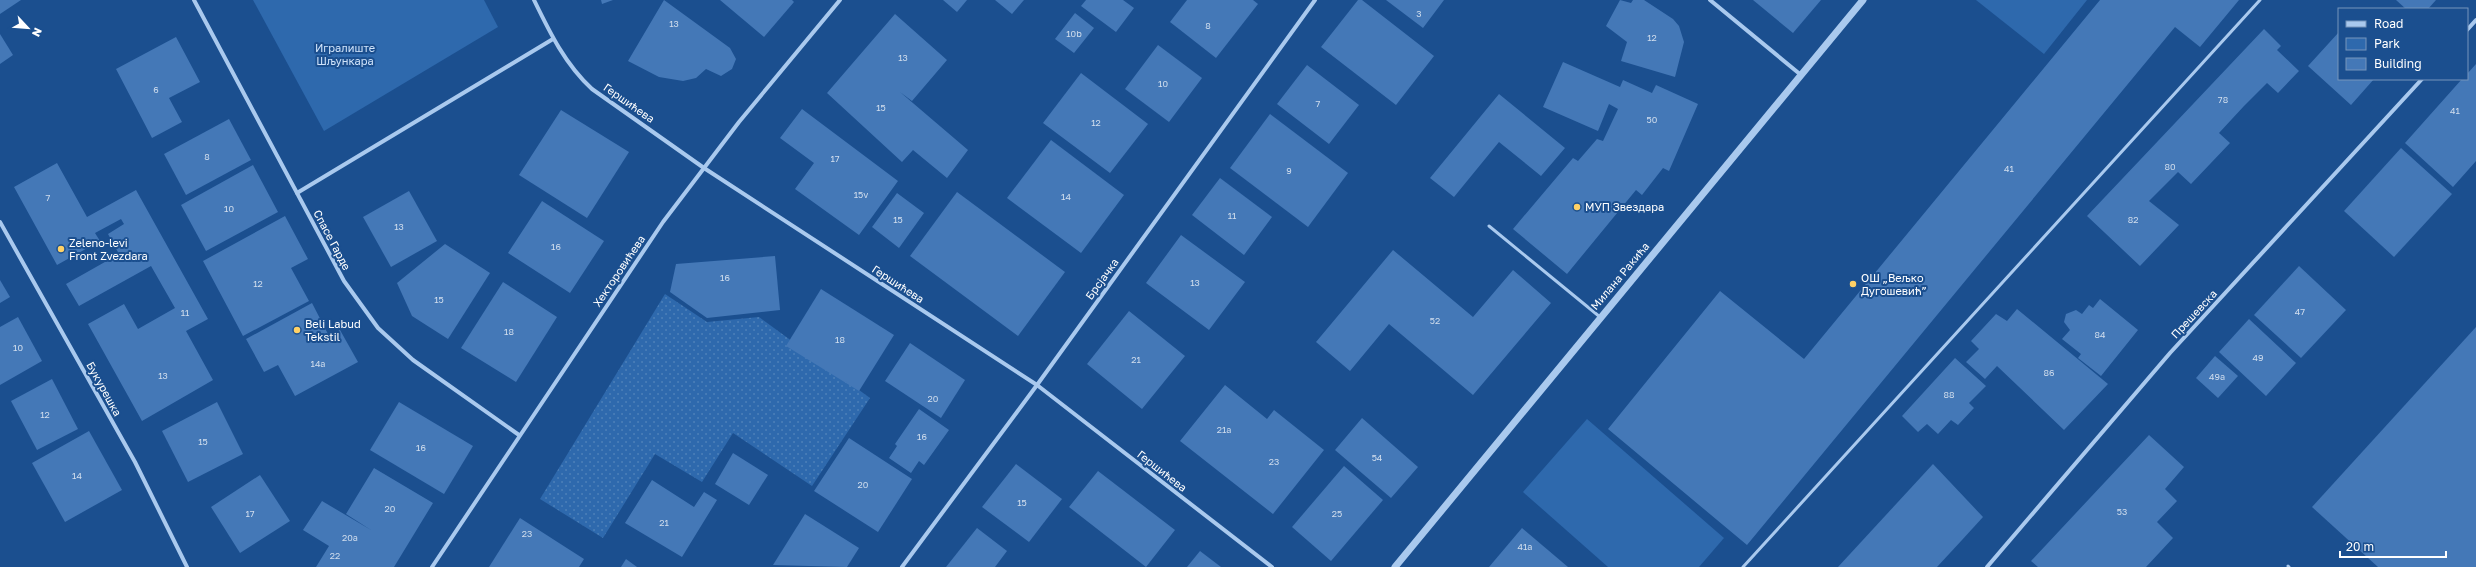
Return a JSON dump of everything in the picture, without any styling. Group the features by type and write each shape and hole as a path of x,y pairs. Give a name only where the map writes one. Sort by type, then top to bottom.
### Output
{"street":[{"name":"Спасе Гарде","path":"194,0 286,169 297,193 344,281 378,328 413,360 519,435"},
{"name":"Гершићева","path":"534,0 553,39 577,75 592,89 704,168 1037,385 1272,567"},
{"name":"Хекторовићева","path":"432,567 663,222 704,168 840,0"},
{"name":"Брсјачка","path":"902,567 1037,385 1315,0"},
{"path":"1710,0 1801,75"},
{"name":"Милана Ракића","path":"1394,567 1863,0"},
{"path":"2468,29 2476,20"},
{"path":"297,193 553,39"},
{"name":"Прешевска","path":"1987,567 2170,354 2421,80"},
{"name":"Букурешка","path":"0,222 135,462 187,567"}],"lane":[{"path":"1743,567 2260,0"},
{"path":"1489,226 1600,318"}],"green space":[{"name":"Игралиште Шљункара","path":"253,0 484,0 498,27 324,131"},
{"path":"1976,0 2087,0 2044,54"},
{"path":"665,294 707,322 759,317 870,398 812,486 733,433 702,482 655,454 603,538 540,499"},
{"path":"1587,419 1724,538 1699,567 1608,567 1523,492"}],"building":[{"path":"0,0 21,0 0,14"},
{"path":"601,0 613,0 602,4"},
{"path":"664,0 730,48 736,59 732,69 721,76 706,69 696,78 683,81 659,77 628,61"},
{"path":"720,0 792,0 794,2 764,37"},
{"path":"943,0 967,0 957,12"},
{"path":"995,0 1024,0 1012,14"},
{"path":"1086,0 1123,0 1134,8 1116,32 1081,6"},
{"path":"1187,0 1253,0 1258,4 1216,58 1170,22"},
{"path":"1358,0 1362,0 1434,56 1396,105 1321,47"},
{"path":"1386,0 1444,0 1423,28"},
{"path":"1620,0 1631,3 1633,0 1644,0 1673,19 1679,26 1684,42 1675,77 1621,61 1627,42 1606,26"},
{"path":"1753,0 1821,0 1793,33"},
{"path":"2100,0 2239,0 2200,47 2175,27 1747,545 1608,429 1720,291 1804,359"},
{"path":"2396,0 2436,0 2429,8 2405,8"},
{"path":"1075,13 1094,28 1074,53 1055,39"},
{"path":"895,14 947,60 912,101 900,92 968,150 947,178 913,150 902,162 827,93"},
{"path":"2264,29 2281,46 2277,50 2299,71 2278,93 2267,83 2244,106 2219,133 2230,143 2191,184 2178,172 2149,201 2179,225 2140,266 2087,216"},
{"path":"2338,33 2338,80 2373,80 2351,105 2308,66"},
{"path":"0,34 13,55 0,64"},
{"path":"176,37 200,82 169,98 182,122 152,138 116,69"},
{"path":"1158,45 1202,78 1169,122 1125,89"},
{"path":"1563,62 1620,87 1623,80 1652,93 1656,85 1698,104 1669,171 1663,168 1642,195 1636,190 1567,274 1513,229 1573,158 1578,161 1597,139 1603,141 1618,109 1609,104 1598,131 1543,107"},
{"path":"2476,64 2476,161 2453,187 2405,143 2461,80 2468,80 2468,73"},
{"path":"1307,65 1359,105 1329,144 1277,104"},
{"path":"1081,73 1148,124 1110,173 1043,123"},
{"path":"1499,94 1565,148 1541,176 1499,142 1454,197 1430,178"},
{"path":"802,109 898,181 859,235 795,189 814,163 780,138"},
{"path":"561,110 629,152 587,218 519,175"},
{"path":"1270,114 1348,173 1308,227 1230,168"},
{"path":"229,119 251,160 186,195 164,154"},
{"path":"1051,140 1124,195 1081,253 1007,198"},
{"path":"2401,148 2452,194 2394,257 2344,211"},
{"path":"57,163 87,217 136,190 208,319 186,331 213,380 142,421 88,324 124,304 138,329 175,308 151,266 79,306 66,284 119,254 108,234 124,224 121,219 95,233 100,241 57,265 14,187"},
{"path":"253,165 278,212 206,251 181,205"},
{"path":"1220,178 1272,217 1244,255 1192,215"},
{"path":"409,191 437,241 391,267 363,217"},
{"path":"957,192 1065,272 1018,336 910,256"},
{"path":"897,193 924,213 899,248 872,227"},
{"path":"542,201 604,241 570,293 508,253"},
{"path":"285,216 308,259 291,268 309,301 243,336 203,261"},
{"path":"1181,235 1245,282 1209,330 1146,283"},
{"path":"445,244 490,273 448,339 412,316 397,283"},
{"path":"1393,250 1473,317 1513,270 1551,303 1473,395 1389,324 1350,371 1316,342"},
{"path":"775,256 780,310 707,318 670,292 676,264"},
{"path":"2299,266 2346,310 2301,358 2254,315"},
{"path":"0,280 10,297 0,303"},
{"path":"503,282 557,317 516,382 461,348"},
{"path":"821,289 894,335 859,391 786,346"},
{"path":"2100,299 2138,330 2101,376 2078,358 2081,354 2062,339 2070,330 2064,322 2066,314 2076,310 2082,314 2089,305 2093,308"},
{"path":"312,303 329,336 340,330 358,362 295,396 278,365 264,372 246,339"},
{"path":"2017,309 2108,384 2064,430 1997,366 1985,379 1966,362 1979,349 1971,341 1996,314 2007,321"},
{"path":"1129,311 1185,356 1142,409 1087,364"},
{"path":"18,317 42,361 0,385 0,327"},
{"path":"2249,319 2296,363 2266,396 2219,352"},
{"path":"2476,327 2476,567 2378,567 2312,507"},
{"path":"910,343 965,380 941,418 885,381"},
{"path":"2215,356 2238,376 2218,398 2196,378"},
{"path":"1955,358 1986,386 1969,403 1974,408 1958,425 1951,420 1938,434 1927,424 1918,432 1902,416"},
{"path":"52,379 78,429 37,450 11,401"},
{"path":"1225,385 1267,419 1274,410 1324,450 1273,514 1180,441"},
{"path":"217,402 243,454 188,482 162,431"},
{"path":"399,402 473,446 444,494 370,450"},
{"path":"919,409 949,430 924,465 919,461 911,473 889,458 897,446 895,444"},
{"path":"1362,418 1418,467 1391,498 1335,450"},
{"path":"89,431 122,490 65,522 32,463"},
{"path":"2149,435 2184,467 2165,489 2177,501 2157,522 2173,538 2146,567 2038,567 2031,561"},
{"path":"849,438 912,479 878,532 814,491"},
{"path":"733,453 768,475 749,505 715,484"},
{"path":"1016,464 1062,499 1029,542 982,507"},
{"path":"1933,464 1983,517 1962,540 1937,567 1838,567"},
{"path":"1344,466 1383,500 1331,561 1292,527"},
{"path":"374,468 433,503 394,567 316,567 329,546 303,530 322,501 371,530 346,514"},
{"path":"1098,471 1175,530 1146,567 1069,507"},
{"path":"260,475 290,521 240,553 211,507"},
{"path":"652,480 694,507 704,492 717,500 682,557 625,523"},
{"path":"805,514 859,548 847,567 773,565"},
{"path":"520,518 584,559 579,567 489,567"},
{"path":"977,528 1007,551 995,567 946,567"},
{"path":"1522,528 1568,567 1489,567"},
{"path":"1200,551 1221,567 1187,567"},
{"path":"626,559 637,567 621,567"}],"place":[{"name":"МУП Звездара","path":"1577,207"},
{"name":"Zeleno-levi Front Zvezdara","path":"61,249"},
{"name":"ОШ „Вељко Дугошевић”","path":"1853,284"},
{"name":"Beli Labud Tekstil","path":"297,330"}]}
